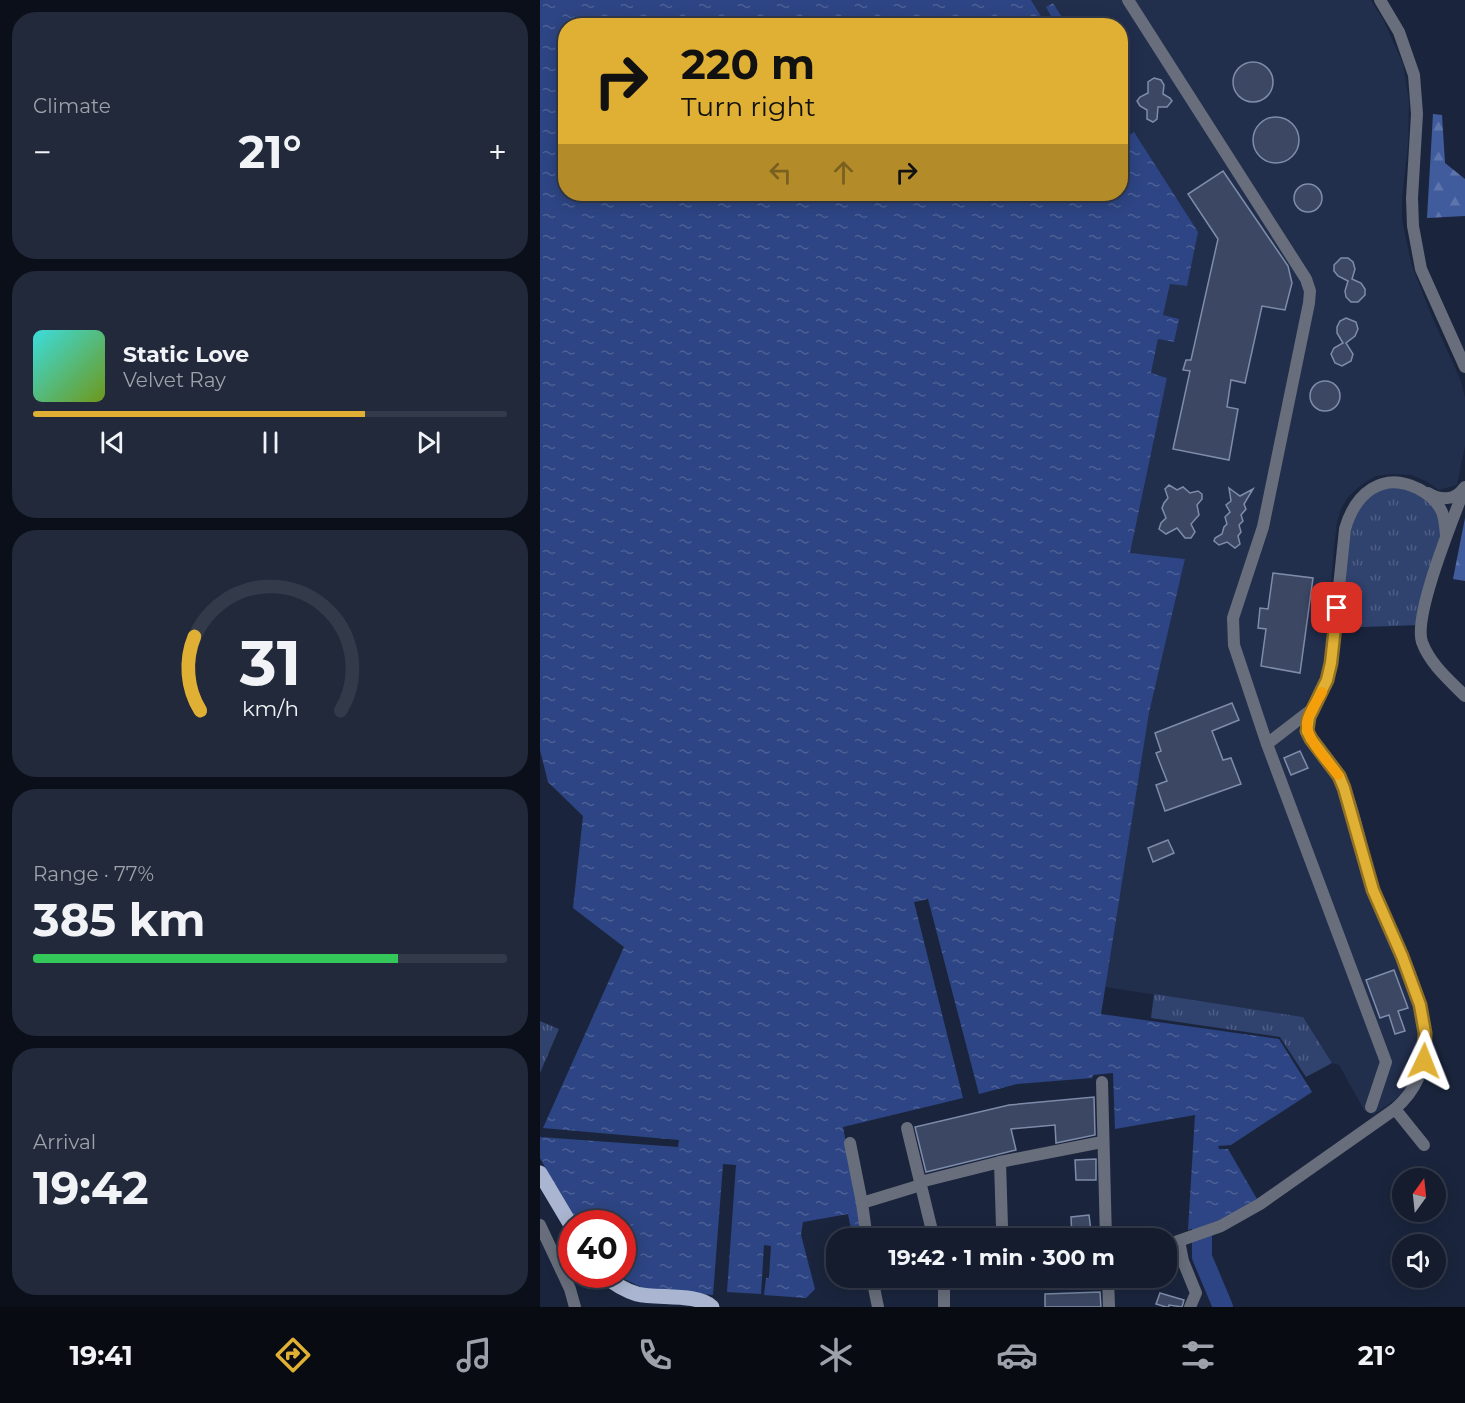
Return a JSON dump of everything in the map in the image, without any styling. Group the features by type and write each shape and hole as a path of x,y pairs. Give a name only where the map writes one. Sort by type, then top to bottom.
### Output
{"main road":[{"path":"540,1173 562,1210"},
{"path":"624,1288 639,1294 703,1301 712,1307"}],"street":[{"path":"1128,0 1275,229 1306,279 1310,291 1263,527 1233,618 1234,645 1267,744 1386,1062 1371,1107"},
{"path":"1380,0 1399,32 1414,75 1417,114 1412,198 1413,226 1419,258 1431,294 1465,367"},
{"path":"1190,1307 1196,1293 1183,1261 1178,1241 1221,1226 1260,1204 1395,1109 1409,1096 1420,1074 1424,1061 1425,1033 1413,982 1371,884 1344,788 1339,776 1311,739 1307,731 1307,724 1327,680 1331,663 1345,529 1353,507 1377,485 1404,483 1434,497 1449,498 1460,493 1465,486"},
{"path":"1465,486 1446,535 1425,606 1420,633 1429,655 1465,696"},
{"path":"1426,493 1442,511 1446,535"},
{"path":"1267,744 1313,708"},
{"path":"1102,1082 1106,1228"},
{"path":"1395,1109 1424,1144"},
{"path":"907,1128 931,1228"},
{"path":"862,1203 1000,1162 1102,1142"},
{"path":"850,1143 865,1228"},
{"path":"1000,1162 1002,1227"},
{"path":"540,1226 570,1289 575,1307"},
{"path":"874,1288 878,1307"},
{"path":"944,1288 944,1307"},
{"path":"1108,1288 1109,1307"}],"shaded area":[{"path":"1031,0 1371,0 1383,19 1403,64 1409,101 1402,220 1412,266 1461,381 1465,398 1465,446 1457,485 1439,490 1411,475 1393,474 1376,476 1361,485 1348,497 1337,522 1324,666 1321,677 1304,707 1299,727 1300,734 1340,789 1370,901 1393,947 1413,1002 1420,1040 1419,1061 1411,1082 1396,1099 1373,1115 1364,1110 1339,1065 1332,1063 1302,1017 1105,987 1149,713 1185,559 1130,553 1167,378 1151,373 1158,339 1174,342 1163,315 1170,283 1187,286 1134,132 1128,136 1128,18 1063,18 1053,3 1052,16 1042,18"}],"green space":[{"path":"1433,114 1442,115 1445,163 1465,179 1465,216 1427,218"},
{"path":"1391,483 1436,502 1446,535 1420,625 1335,628 1353,508"},
{"path":"1465,518 1465,581 1453,579"},
{"path":"1154,994 1303,1017 1332,1063 1306,1077 1280,1037 1151,1018"},
{"path":"540,1021 559,1029 540,1073"}],"water":[{"path":"540,0 1031,0 1042,18 558,18 558,201 1128,201 1128,136 1134,132 1198,232 1187,286 1170,284 1163,315 1179,319 1174,342 1158,339 1151,373 1167,378 1130,553 1185,559 1149,713 1101,1014 1279,1039 1312,1092 1231,1145 1218,1146 1219,1149 1228,1149 1257,1199 1222,1220 1188,1230 1195,1115 1115,1129 1113,1073 1093,1075 1092,1078 1017,1084 979,1094 928,899 914,902 963,1098 843,1127 862,1228 851,1228 848,1214 803,1222 801,1235 815,1289 806,1298 764,1295 766,1278 769,1278 771,1246 764,1245 761,1294 727,1292 736,1165 723,1164 713,1295 645,1289 636,1285 636,1210 569,1210 540,1158 540,1137 678,1147 679,1140 543,1128 624,947 573,908 583,816 548,782 540,750"},
{"path":"1053,3 1063,18 1048,18 1051,16 1046,7"}],"building":[{"path":"1253,62 1267,68 1273,82 1267,96 1253,102 1239,96 1233,82 1239,68"},
{"path":"1154,78 1161,80 1164,85 1163,94 1172,101 1167,107 1158,107 1157,119 1153,122 1147,119 1147,110 1137,101 1148,93 1148,82"},
{"path":"1276,117 1292,124 1299,140 1292,156 1276,163 1260,156 1253,140 1260,124"},
{"path":"1223,171 1288,266 1292,283 1285,310 1262,306 1245,383 1231,380 1227,407 1238,409 1229,460 1173,449 1190,371 1183,370 1186,360 1191,360 1218,239 1188,194"},
{"path":"1308,184 1318,188 1322,198 1318,208 1308,212 1298,208 1294,198 1298,188"},
{"path":"1341,258 1348,258 1353,262 1355,269 1352,279 1361,283 1365,289 1365,295 1358,302 1351,302 1346,297 1348,281 1334,271 1334,265"},
{"path":"1346,318 1356,322 1358,329 1355,336 1346,343 1353,354 1351,361 1342,366 1335,363 1331,354 1334,348 1343,343 1337,333 1337,327 1340,321"},
{"path":"1325,381 1336,385 1340,396 1336,407 1325,411 1314,407 1310,396 1314,385"},
{"path":"1169,485 1177,490 1183,487 1190,493 1198,491 1202,494 1202,499 1197,505 1199,515 1191,524 1195,532 1191,538 1185,538 1177,528 1166,534 1159,529 1166,518 1162,508 1168,498 1165,489"},
{"path":"1229,488 1240,496 1253,489 1244,504 1246,509 1241,515 1243,521 1239,525 1240,544 1235,548 1227,542 1219,545 1214,541 1222,534 1227,524 1225,517 1230,512 1226,505 1231,501"},
{"path":"1273,573 1313,578 1300,673 1261,666 1266,629 1258,628 1260,608 1268,609"},
{"path":"1232,703 1239,720 1212,731 1223,760 1231,758 1241,784 1165,811 1156,785 1167,781 1156,753 1161,751 1155,733"},
{"path":"1300,751 1308,768 1291,775 1284,758"},
{"path":"1168,840 1174,853 1153,862 1148,848"},
{"path":"1394,970 1408,1008 1398,1011 1405,1031 1395,1034 1389,1015 1380,1018 1366,980"},
{"path":"1094,1097 1095,1135 1056,1143 1055,1125 1011,1129 1016,1150 926,1172 915,1127 1009,1105"},
{"path":"1096,1159 1096,1180 1076,1180 1075,1160"},
{"path":"1089,1215 1091,1228 1072,1228 1071,1217"},
{"path":"1100,1292 1101,1307 1045,1307 1045,1294"},
{"path":"1160,1293 1184,1300 1182,1307 1169,1305 1166,1307 1156,1304"}],"waterway":[{"path":"1202,1212 1202,1257 1223,1307"}],"slow traffic":[{"path":"1322,692 1309,717 1307,731 1338,775"}],"route":[{"path":"1337,608 1327,680 1309,717 1307,731 1339,776 1360,840 1373,890 1413,982 1425,1033 1424,1061"}]}
